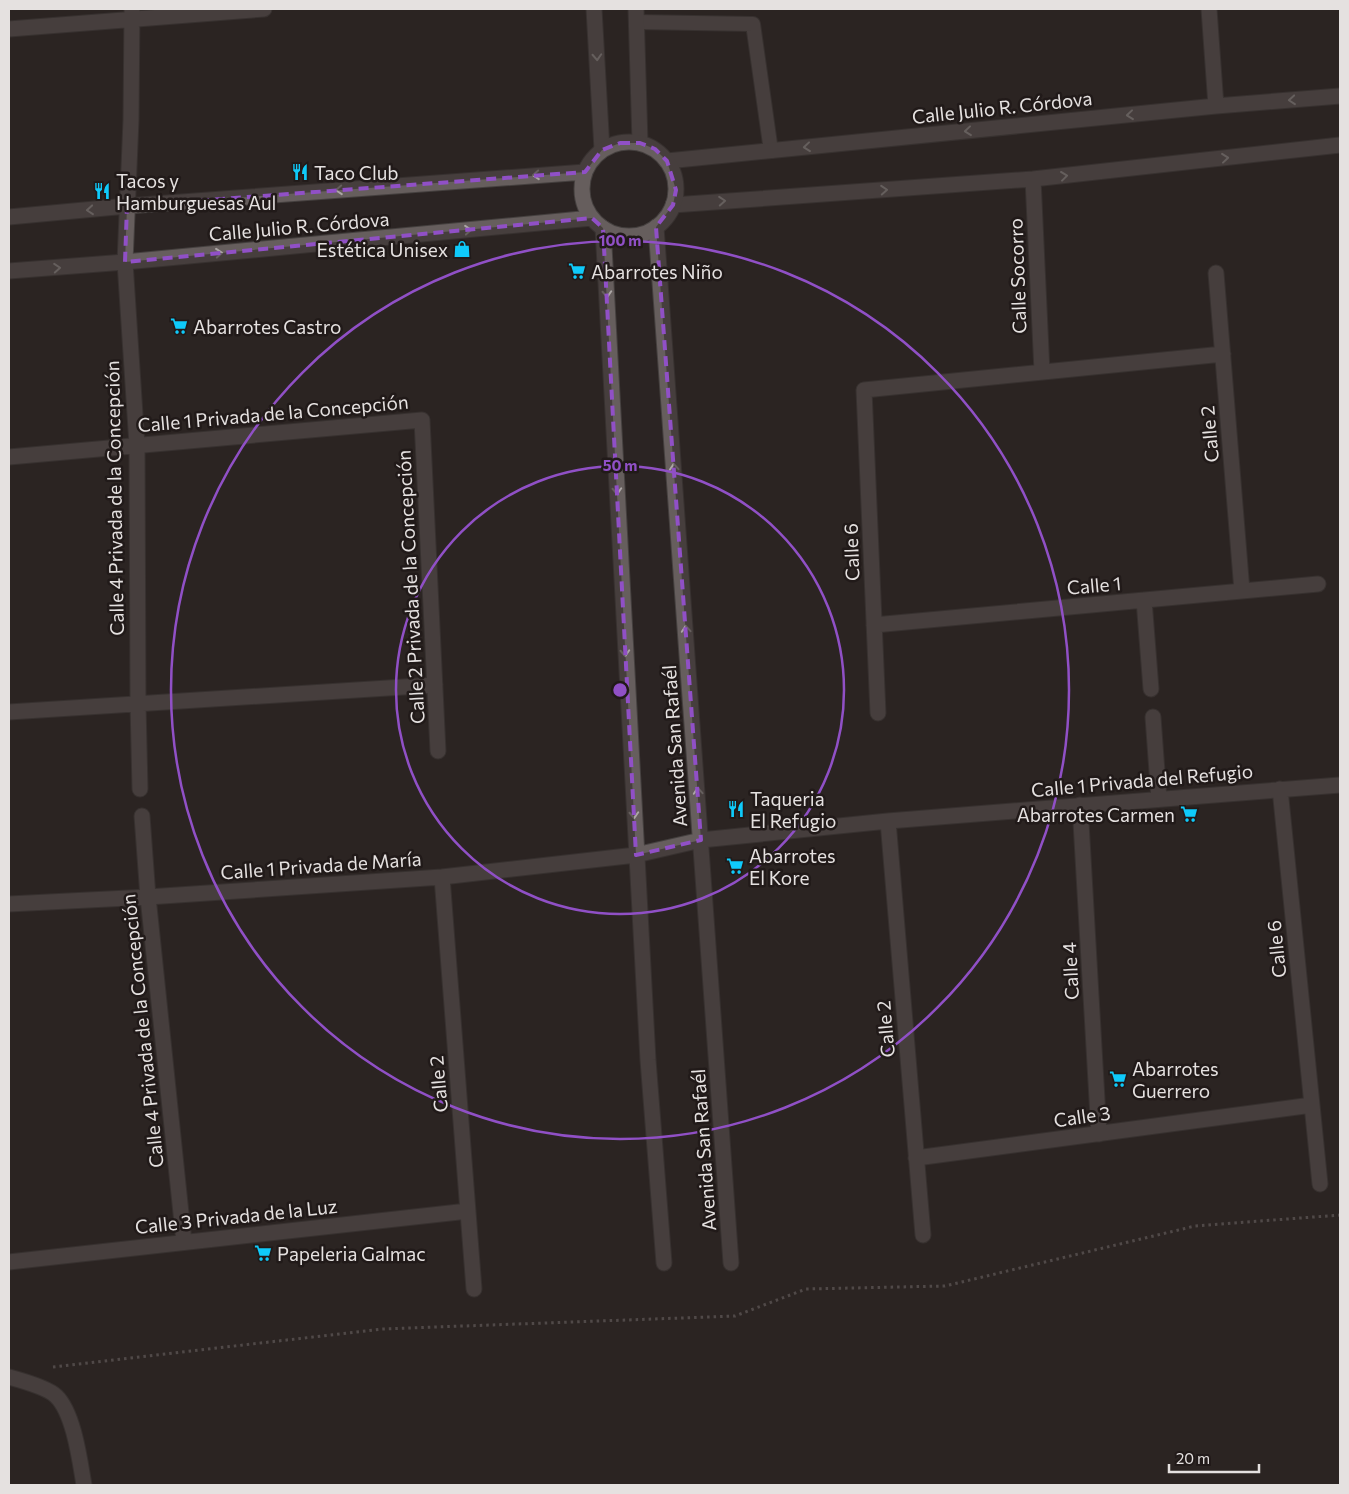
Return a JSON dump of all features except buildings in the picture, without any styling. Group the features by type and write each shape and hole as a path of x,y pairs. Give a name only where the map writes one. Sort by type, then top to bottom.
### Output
{"street":[{"path":"9,29 132,14 264,9"},
{"path":"594,9 602,150"},
{"path":"1209,9 1216,106"},
{"name":"Calle 4 Privada de la Concepción","path":"132,14 125,262 137,445 140,789"},
{"path":"636,16 640,143"},
{"name":"Calle Julio R. Córdova","path":"668,161 1216,106 1340,96"},
{"path":"620,142 640,143 655,150 668,161 674,175 676,190 674,205 656,227 644,234 630,236 616,234 598,223 585,204 582,188 585,172 592,160 602,150 620,142"},
{"path":"674,205 1033,179 1340,145"},
{"name":"Calle Julio R. Córdova","path":"9,217 127,206 585,172"},
{"name":"Calle Socorro","path":"1033,179 1042,372"},
{"path":"598,223 648,1060 664,1263"},
{"name":"Calle Julio R. Córdova","path":"9,271 598,223"},
{"name":"Avenida San Rafaél","path":"656,227 731,1263"},
{"name":"Calle 2","path":"1216,273 1242,591"},
{"path":"1042,372 1223,354"},
{"name":"Calle 6","path":"878,713 864,390 1042,372"},
{"name":"Calle 1 Privada de la Concepción","path":"9,457 422,420"},
{"name":"Calle 2 Privada de la Concepción","path":"422,420 438,752"},
{"name":"Calle 1","path":"874,625 1318,584"},
{"path":"1144,600 1151,689"},
{"path":"9,712 435,685"},
{"path":"1153,717 1159,799"},
{"name":"Calle 1 Privada del Refugio","path":"701,840 888,821 1340,785"},
{"name":"Calle 6","path":"1280,789 1320,1184"},
{"name":"Calle 4","path":"1080,805 1099,1134"},
{"name":"Calle 4 Privada de la Concepción","path":"142,816 148,897 184,1242"},
{"name":"Calle 2","path":"888,821 923,1235"},
{"name":"Calle 1 Privada de María","path":"9,904 148,897 442,877 636,855 701,840"},
{"name":"Calle 2","path":"442,877 474,1289"},
{"name":"Calle 3","path":"916,1158 1312,1105"},
{"name":"Calle 3 Privada de la Luz","path":"9,1262 468,1211"},
{"path":"9,1377 27,1382 56,1396 67,1413 75,1440 84,1485"}],"lane":[{"path":"636,16 753,24 771,151"}],"path":[{"path":"48,1368 382,1329 735,1316 806,1289 945,1286 1195,1226 1340,1215"}],"highlighted area":[{"path":"620,143 640,143 655,149 667,161 676,190 673,205 656,227 701,840 636,855 603,228 592,218 125,262 127,206 585,172 602,150"}],"place":[{"name":"Taco Club","path":"300,172"},
{"name":"Tacos y Hamburguesas Aul","path":"102,191"},
{"name":"Estética Unisex","path":"462,249"},
{"name":"Abarrotes Niño","path":"577,271"},
{"name":"Abarrotes Castro","path":"179,326"},
{"name":"Taqueria El Refugio","path":"736,809"},
{"name":"Abarrotes Carmen","path":"1189,814"},
{"name":"Abarrotes El Kore","path":"735,866"},
{"name":"Abarrotes Guerrero","path":"1118,1079"},
{"name":"Papeleria Galmac","path":"263,1253"}]}
